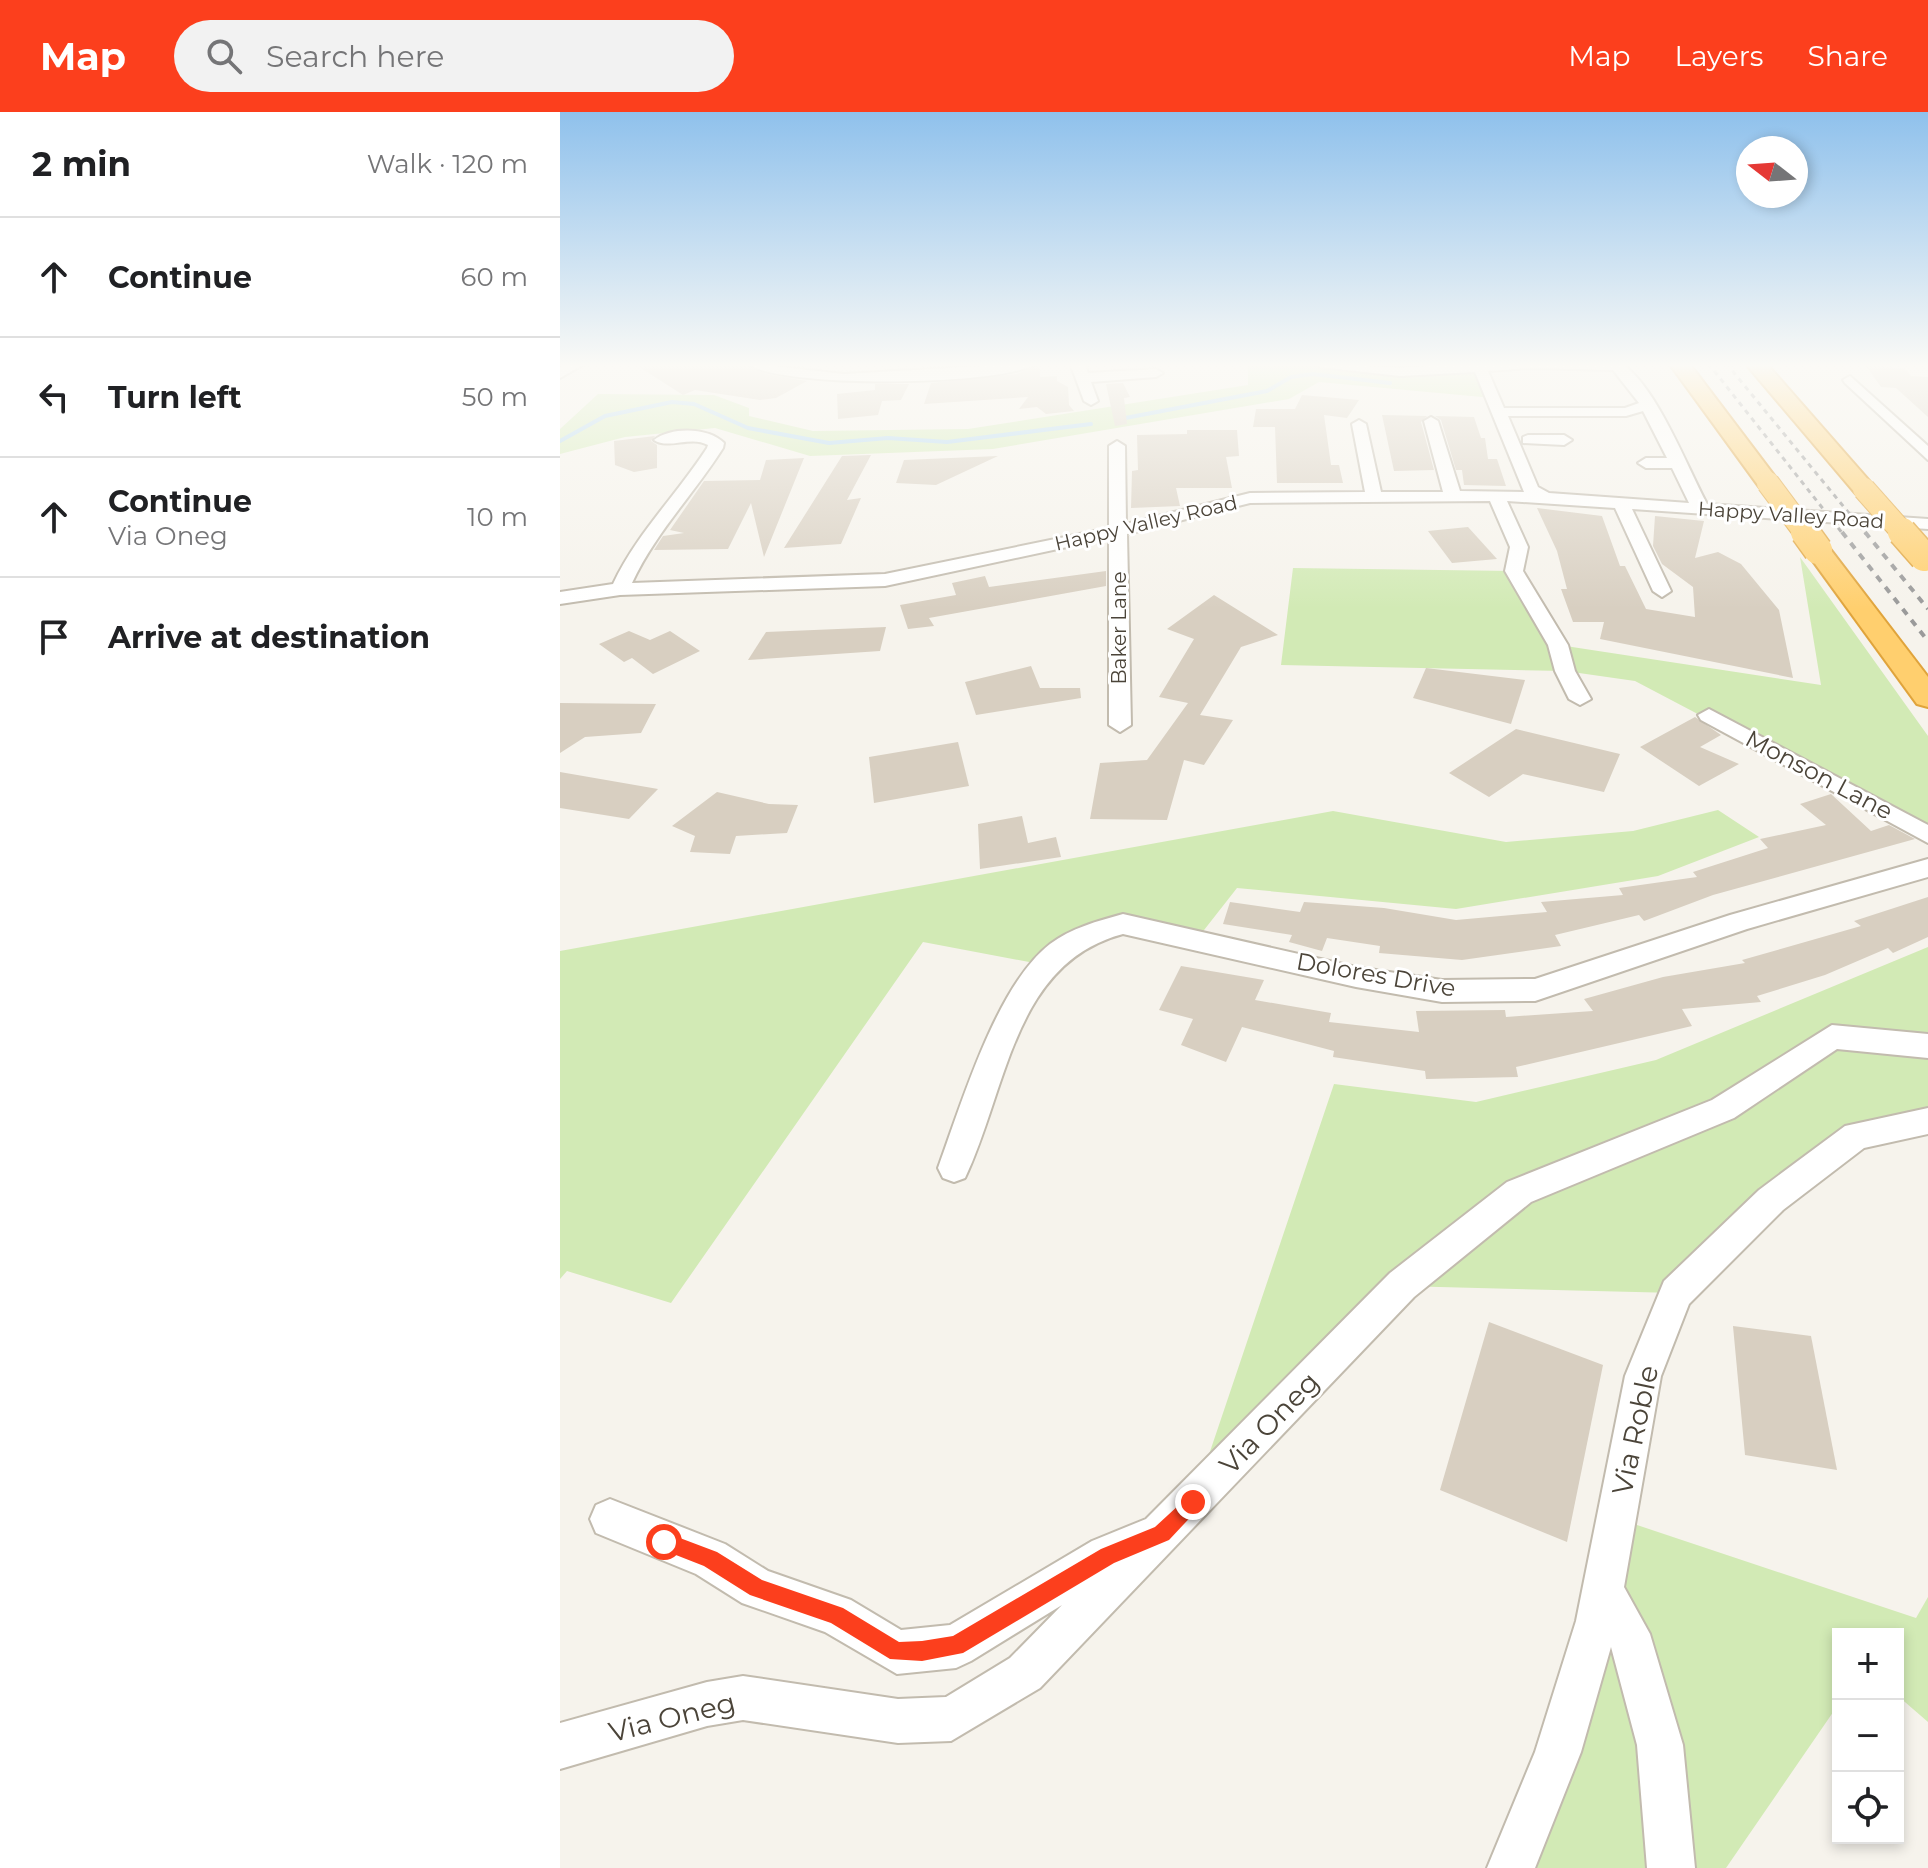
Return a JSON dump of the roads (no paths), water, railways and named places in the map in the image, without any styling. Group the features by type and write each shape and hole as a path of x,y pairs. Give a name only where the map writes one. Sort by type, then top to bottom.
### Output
{"highway":[{"path":"1740,445 1928,698"},
{"path":"1826,445 1926,560"}],"street":[{"path":"620,589 639,548 688,490 715,448 713,445"},
{"path":"1363,445 1374,497"},
{"path":"1438,445 1453,496"},
{"path":"1517,445 1538,494 1551,490 1530,445"},
{"path":"1670,445 1675,463 1701,509"},
{"name":"Baker Lane","path":"1117,446 1120,725"},
{"path":"1646,463 1675,463"},
{"name":"Happy Valley Road","path":"560,598 620,589 885,580 1119,531 1250,498 1538,494 1621,503 1928,524"},
{"path":"1496,496 1519,547 1514,571 1558,645 1565,671 1580,699"},
{"path":"1621,503 1662,591"},
{"name":"Monson Lane","path":"1709,715 1928,835"},
{"name":"Dolores Drive","path":"954,1168 1001,1043 1045,965 1087,933 1123,924 1442,991 1535,990 1739,922 1928,868"},
{"name":"Via Oneg","path":"560,1746 707,1704 743,1698 898,1721 951,1719 1025,1673 1402,1285 1519,1192 1723,1109 1832,1037 1928,1046"},
{"name":"Via Roble","path":"1511,1868 1558,1752 1603,1591 1643,1376 1676,1293 1771,1200 1856,1136 1928,1121"},
{"path":"610,1519 710,1559 757,1588 836,1615 897,1652 956,1646 1107,1556 1162,1533"},
{"path":"1603,1591 1629,1634 1660,1745 1671,1868"}],"railway":[{"path":"1773,445 1843,534"},
{"path":"1793,445 1866,534"},
{"path":"1842,532 1928,641"},
{"path":"1865,532 1928,609"}]}
